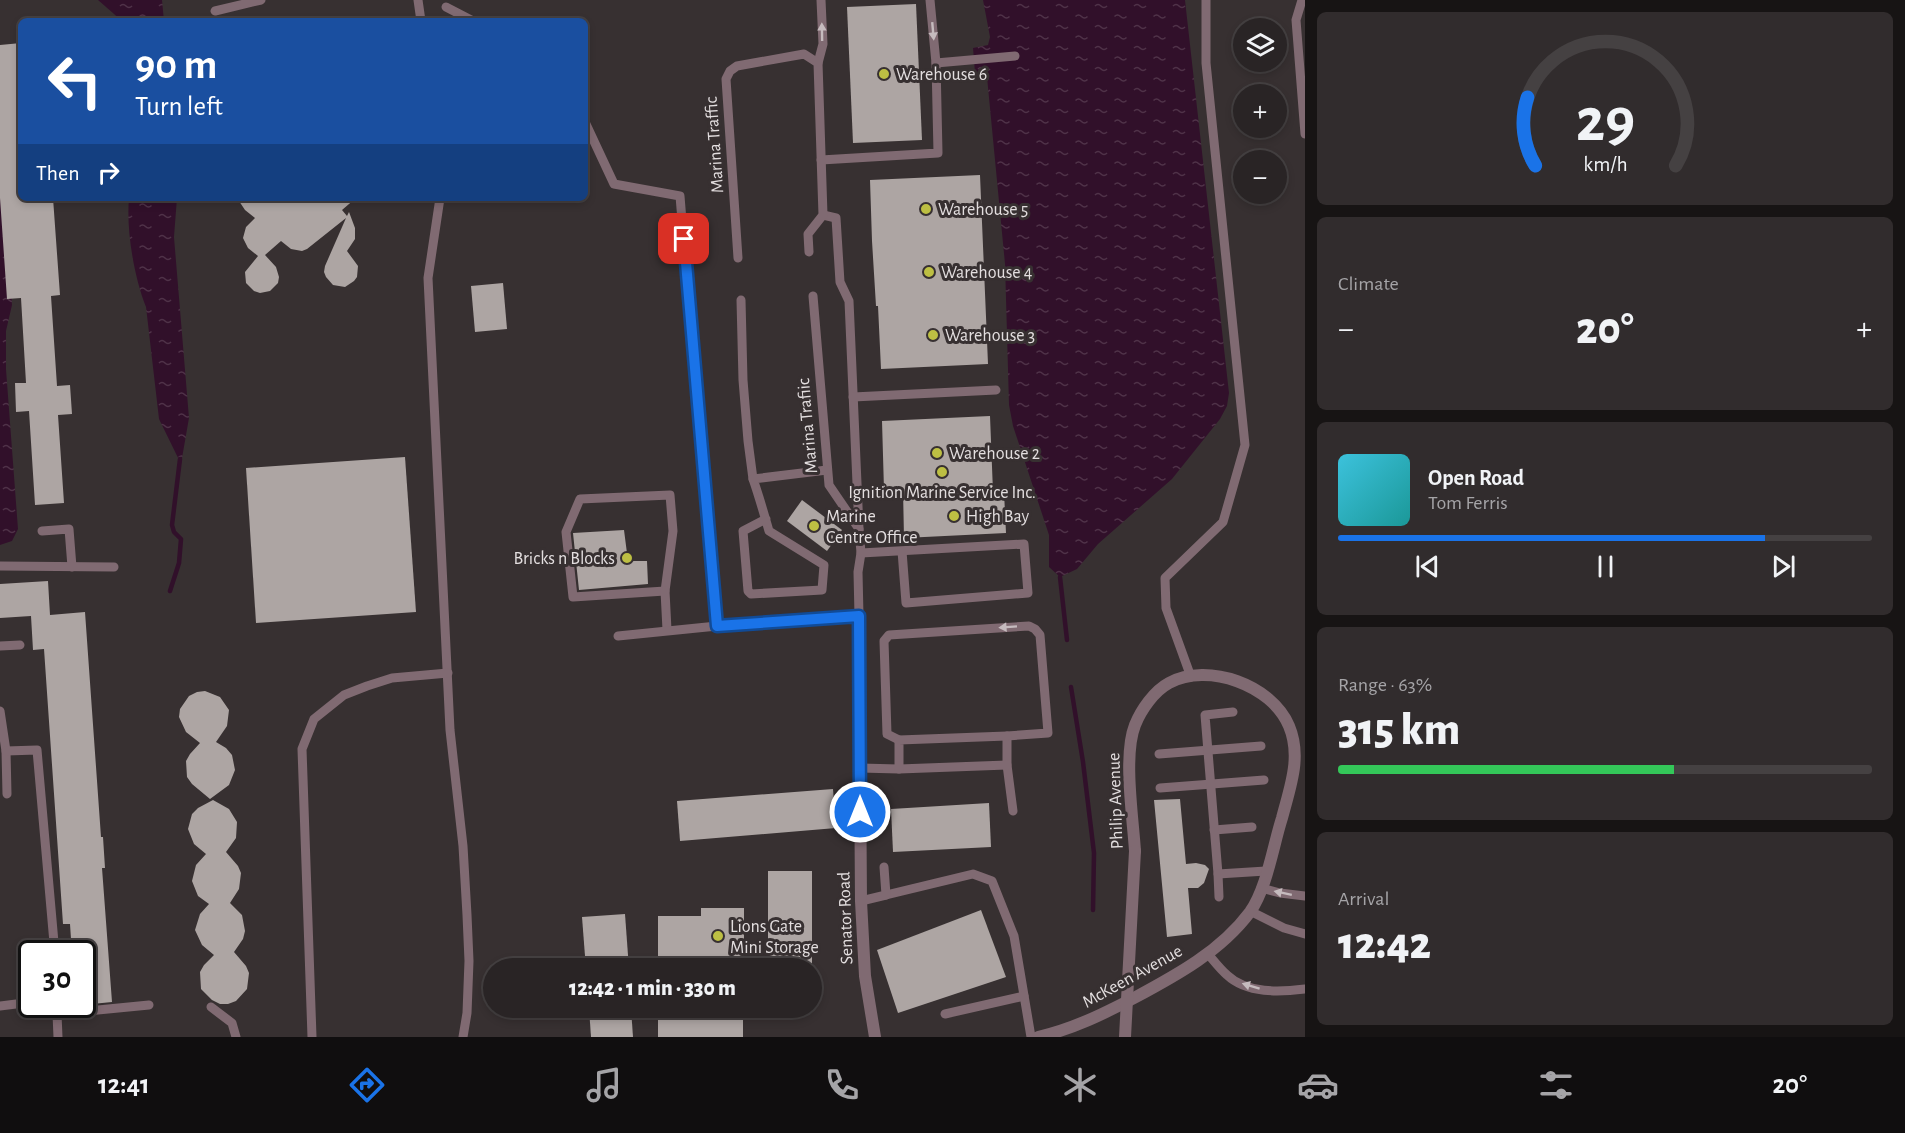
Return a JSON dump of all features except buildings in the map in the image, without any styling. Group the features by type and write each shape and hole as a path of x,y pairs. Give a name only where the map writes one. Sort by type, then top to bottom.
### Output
{"street":[{"name":"Senator Road","path":"859,616 861,901 865,976 875,1037"},
{"name":"Philip Avenue","path":"1125,1037 1135,851 1130,763 1135,727 1152,697 1169,683 1191,677 1216,676 1259,690 1279,708 1289,726 1295,748 1295,771 1262,888 1250,911 1233,930"},
{"name":"McKeen Avenue","path":"1038,1037 1058,1033 1095,1018 1174,977 1208,954 1233,930"}],"lane":[{"path":"215,11 261,0"},
{"path":"418,0 421,18"},
{"path":"809,252 808,234 823,215 818,63 822,44 821,0"},
{"path":"821,160 938,153 936,63 930,0"},
{"path":"1191,677 1166,608 1165,578 1223,522 1245,445 1206,63 1206,0"},
{"path":"1302,0 1296,20 1305,134"},
{"path":"446,8 467,18"},
{"name":"Marina Traffic","path":"738,258 726,79 730,71 737,66 804,54 818,63"},
{"path":"936,63 1015,56"},
{"path":"588,128 614,184 680,196 717,626"},
{"path":"440,201 428,278 450,730 463,846 470,961 463,1037"},
{"path":"618,636 667,630 859,616 858,572 861,553 849,301 840,282 837,218 823,215"},
{"name":"Marina Trafiic","path":"813,296 830,485 860,529"},
{"path":"741,300 743,380 753,479 766,519 769,531 824,565 822,590 752,594 746,586 743,531 766,519"},
{"path":"854,398 996,390"},
{"path":"753,479 827,470"},
{"path":"665,591 573,597 566,532 580,499 670,495 673,531 665,591 667,630"},
{"path":"42,531 69,529 72,567"},
{"path":"861,553 1024,544 1028,593 906,603 902,551"},
{"path":"0,566 114,567"},
{"path":"1029,626 1035,629 1040,635 1048,733 1007,736 899,740 887,734 884,641 889,634 1029,626"},
{"path":"0,646 20,645"},
{"path":"312,1037 302,750 314,720 344,695 392,678 447,673"},
{"path":"0,711 6,751 8,794"},
{"path":"1219,897 1205,715 1233,712"},
{"path":"1007,736 1007,765 1013,811"},
{"path":"899,740 899,769"},
{"path":"1159,754 1261,746"},
{"path":"6,751 37,750 54,940"},
{"path":"860,768 1007,765"},
{"path":"1160,788 1263,780"},
{"path":"1214,830 1252,827"},
{"path":"884,867 886,895"},
{"path":"1218,874 1266,871"},
{"path":"861,901 973,874 992,881 1014,936 1030,1037"},
{"path":"1262,888 1305,896"},
{"path":"1250,911 1284,928 1305,934"},
{"path":"1208,954 1228,976 1246,985 1270,991 1305,989"},
{"path":"945,1014 1024,996"},
{"path":"0,1006 18,1004"},
{"path":"96,1010 149,1005"},
{"path":"211,1007 232,1023 236,1037"},
{"path":"57,1018 58,1037"}],"water":[{"path":"98,0 162,0 164,18 119,18"},
{"path":"983,0 1185,0 1229,393 1227,406 1220,419 1172,479 1098,544 1077,569 1060,577 1049,567 1049,535 1013,426 1009,405 1005,264 987,77 975,73 973,48 988,45 990,37"},
{"path":"0,107 12,305 6,331 6,369 18,529 12,541 0,545"},
{"path":"129,201 177,201 174,237 189,418 181,464 159,419 146,307 132,253"}],"waterway":[{"path":"170,591 179,563 181,539 174,532 172,525 180,459"},
{"path":"1060,577 1067,640"},
{"path":"1071,687 1094,853 1093,910"}],"place":[{"name":"Warehouse 6","path":"884,74"},
{"name":"Warehouse 5","path":"926,209"},
{"name":"Warehouse 4","path":"929,272"},
{"name":"Warehouse 3","path":"933,335"},
{"name":"Warehouse 2","path":"937,453"},
{"name":"Ignition Marine Service Inc.","path":"942,472"},
{"name":"High Bay","path":"954,516"},
{"name":"Marine Centre Office","path":"814,526"},
{"name":"Bricks n Blocks","path":"627,558"},
{"name":"Lions Gate Mini Storage","path":"718,936"}],"route":[{"path":"684,239 717,626 859,616 860,812"}]}
